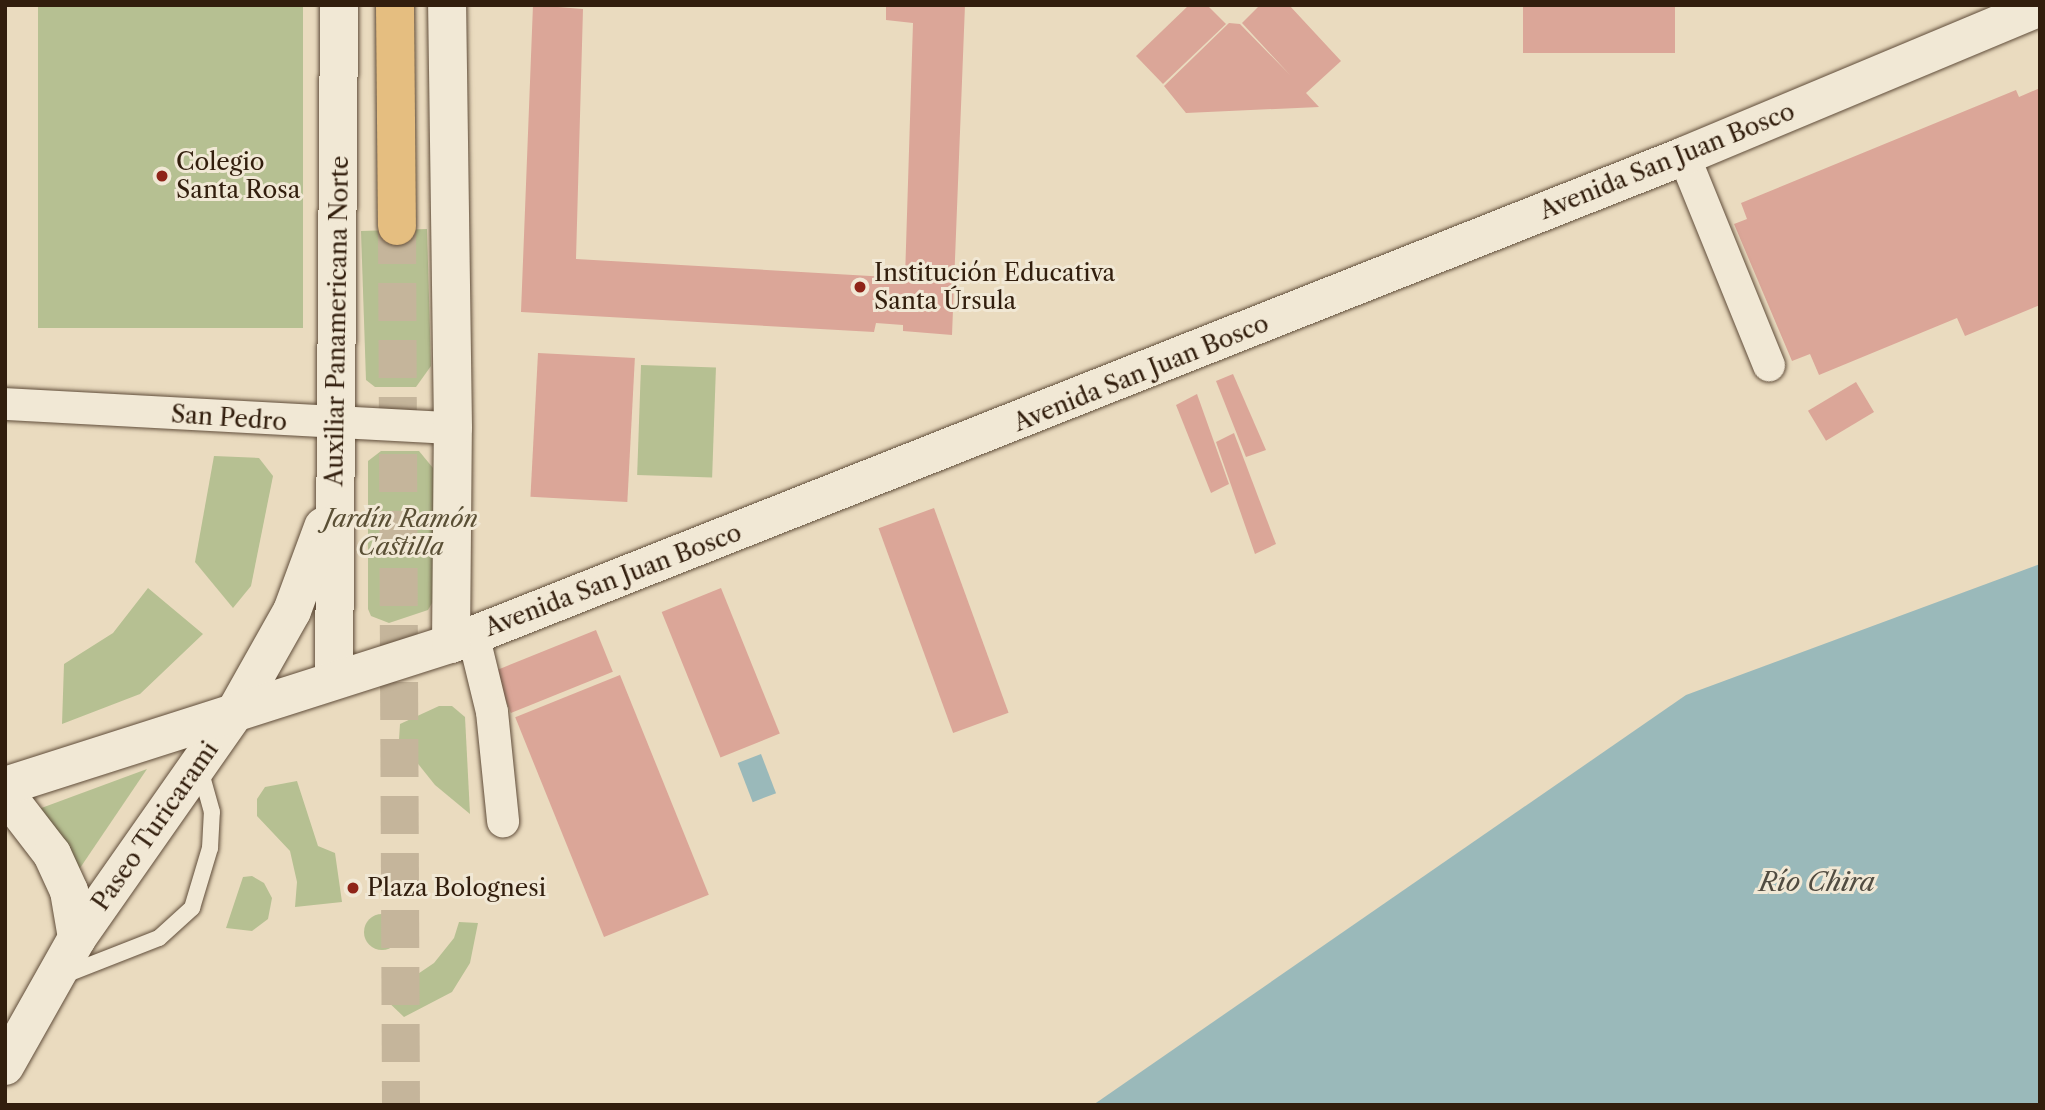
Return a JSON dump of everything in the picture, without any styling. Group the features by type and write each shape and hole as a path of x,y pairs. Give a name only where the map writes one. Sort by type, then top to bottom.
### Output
{"highway":[{"path":"396,5 397,226"}],"street":[{"name":"Auxiliar Panamericana Norte","path":"334,679 338,425 339,5"},
{"path":"447,5 453,428 462,639 492,712 503,821"},
{"name":"Avenida San Juan Bosco","path":"5,786 462,639 1684,156 2040,7"},
{"path":"1684,156 1769,365"},
{"name":"San Pedro","path":"5,404 338,425 453,428"},
{"name":"Paseo Turicarami","path":"5,1066 77,938 234,714 292,611 335,488"},
{"name":"Paseo Turicarami","path":"5,793 52,854 69,891 77,938"}],"lane":[{"path":"53,979 159,938 192,908 207,861 212,812 198,764"}],"green space":[{"name":"Colegio Santa Rosa","path":"38,5 303,5 303,328 38,328"},
{"path":"427,229 431,366 416,387 375,387 366,380 361,231"},
{"path":"641,365 716,368 712,478 637,475"},
{"name":"Jardín Ramón Castilla","path":"381,451 419,451 433,468 435,598 428,610 389,623 371,616 368,609 368,461"},
{"path":"214,456 259,458 273,476 251,586 233,608 195,562"},
{"path":"148,588 203,634 140,694 62,724 64,664 113,633"},
{"path":"439,706 452,706 465,717 470,814 435,785 399,740 400,724"},
{"path":"147,769 78,871 36,810"},
{"path":"297,781 318,846 335,853 342,902 295,907 297,882 290,851 257,816 257,799 265,787"},
{"path":"252,876 264,883 272,898 268,919 252,931 226,928 243,877"},
{"path":"382,914 395,919 400,932 395,945 382,950 369,945 364,932 369,919"},
{"path":"459,922 478,923 470,963 452,992 404,1017 384,998 385,983 406,982 434,963 454,938"}],"water":[{"name":"Río Chira","path":"2040,564 2040,1105 1093,1105 1686,695"},
{"path":"761,754 776,793 753,802 738,763"}],"building":[{"path":"533,5 583,9 576,259 905,278 913,23 886,20 886,5 965,5 952,335 903,331 903,325 876,323 874,332 521,312"},
{"path":"1189,5 1207,5 1226,24 1163,84 1136,56"},
{"path":"1260,5 1289,5 1341,61 1306,93 1319,107 1186,113 1164,86 1229,23 1240,24 1290,75 1242,23"},
{"path":"1523,5 1675,5 1675,53 1523,53"},
{"path":"2040,88 2040,305 1965,336 1957,318 1819,375 1810,354 1792,361 1734,224 1747,219 1741,203 2016,90 2019,97"},
{"path":"538,353 635,358 627,502 530,497"},
{"path":"1233,374 1266,450 1246,457 1216,381"},
{"path":"1856,382 1874,412 1826,441 1808,411"},
{"path":"1197,394 1229,484 1211,493 1176,405"},
{"path":"1234,433 1276,544 1255,554 1216,442"},
{"path":"934,508 1009,713 953,733 879,528"},
{"path":"721,588 780,734 720,758 662,612"},
{"path":"596,630 613,672 511,713 494,671"},
{"path":"620,675 709,895 604,937 515,717"}],"tunnel":[{"path":"397,226 401,1105"}],"place":[{"name":"Colegio Santa Rosa","path":"162,176"},
{"name":"Institución Educativa Santa Úrsula","path":"860,287"},
{"name":"Plaza Bolognesi","path":"353,888"}]}
